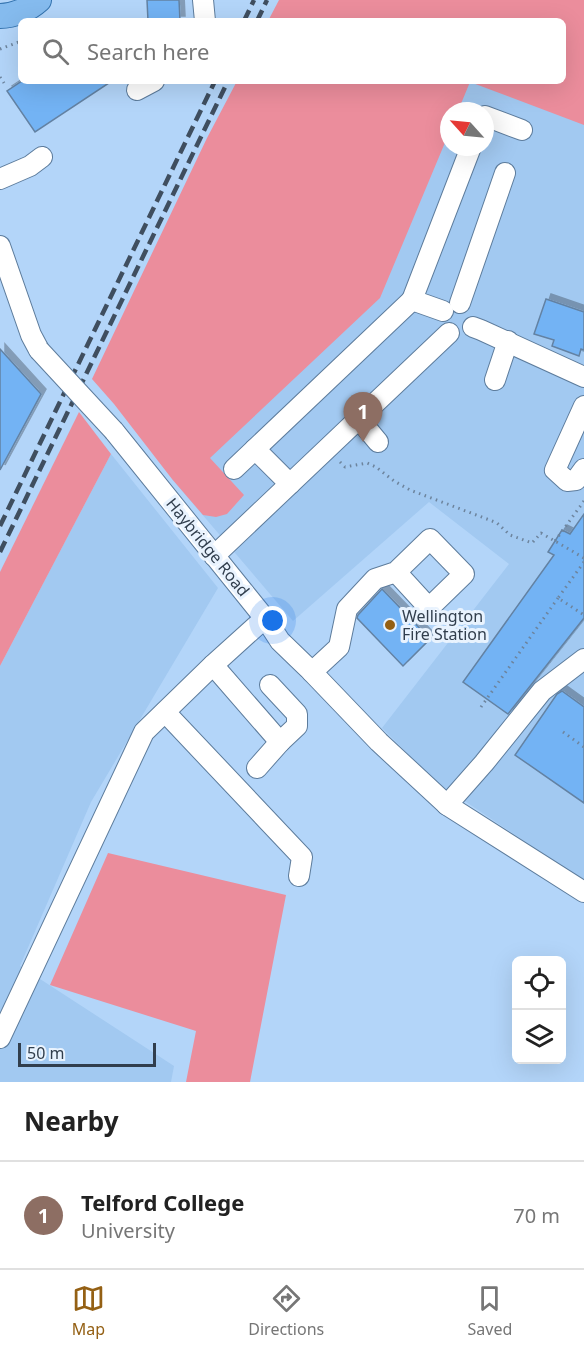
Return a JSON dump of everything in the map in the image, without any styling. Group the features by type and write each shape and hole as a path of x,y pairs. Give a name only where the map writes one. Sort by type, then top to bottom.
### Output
{"main road":[{"path":"3,20 32,7 39,0"}],"street":[{"path":"203,0 205,18"},
{"path":"494,119 522,130"},
{"path":"234,469 412,300 468,156"},
{"path":"0,179 30,166 42,157"},
{"path":"412,300 451,307 467,305 475,320 473,327 467,334 456,336 448,333 441,322 451,307 505,173"},
{"name":"Haybridge Road","path":"0,246 31,335 39,350 114,430 266,620 280,641 311,670 379,742 447,805 584,892"},
{"path":"473,327 584,377"},
{"path":"214,556 448,333"},
{"path":"495,380 508,341"},
{"path":"582,414 555,470 567,482 576,480 584,470"},
{"path":"359,419 378,442"},
{"path":"255,449 290,484"},
{"path":"311,670 339,646 347,609 375,579 396,572"},
{"path":"0,1038 144,732 213,665 266,620"},
{"path":"447,805 542,691 584,659"},
{"path":"213,665 280,742"},
{"path":"256,768 297,726 297,714 270,685"},
{"path":"165,712 302,856 299,876"}],"path":[{"path":"0,49 18,42"},
{"path":"0,77 4,83"},
{"path":"339,461 345,467 367,463 410,490 492,521 510,535 532,543 541,533 584,560 480,707"},
{"path":"555,541 584,501"},
{"path":"558,598 584,615"},
{"path":"563,732 584,747"}],"shaded area":[{"path":"279,0 584,0 584,125 475,84 566,84 566,18 270,18"},
{"path":"584,0 584,881 442,788 382,728 509,564 429,502 293,621 172,479 257,84 566,84 566,18"},
{"path":"235,84 469,84 462,102 440,102 440,155 380,298 210,458 244,495 227,514 216,517 203,515 92,379 207,138"},
{"path":"79,412 111,454 0,666 0,572"},
{"path":"111,454 218,588 91,802 20,966 174,1066 171,1082 0,1082 0,666"},
{"path":"108,853 286,895 250,1082 186,1082 196,1031 50,985"}],"building":[{"path":"147,0 179,0 180,18 148,18"},
{"path":"18,84 107,84 35,132 7,91"},
{"path":"546,299 584,312 584,350 581,349 579,356 552,346 554,340 534,334"},
{"path":"0,349 41,394 0,470"},
{"path":"584,514 584,618 508,714 463,682 554,555 548,552 562,530 570,534"},
{"name":"Wellington Fire Station","path":"382,589 430,639 403,666 357,618"},
{"path":"562,691 584,707 584,803 515,755 557,694"}],"railway":[{"path":"245,18 254,0"},
{"path":"258,18 267,0"},
{"path":"0,526 214,84"},
{"path":"0,552 227,84"}],"place":[{"name":"Telford College","path":"363,442"},
{"name":"Wellington Fire Station","path":"390,625"}]}
